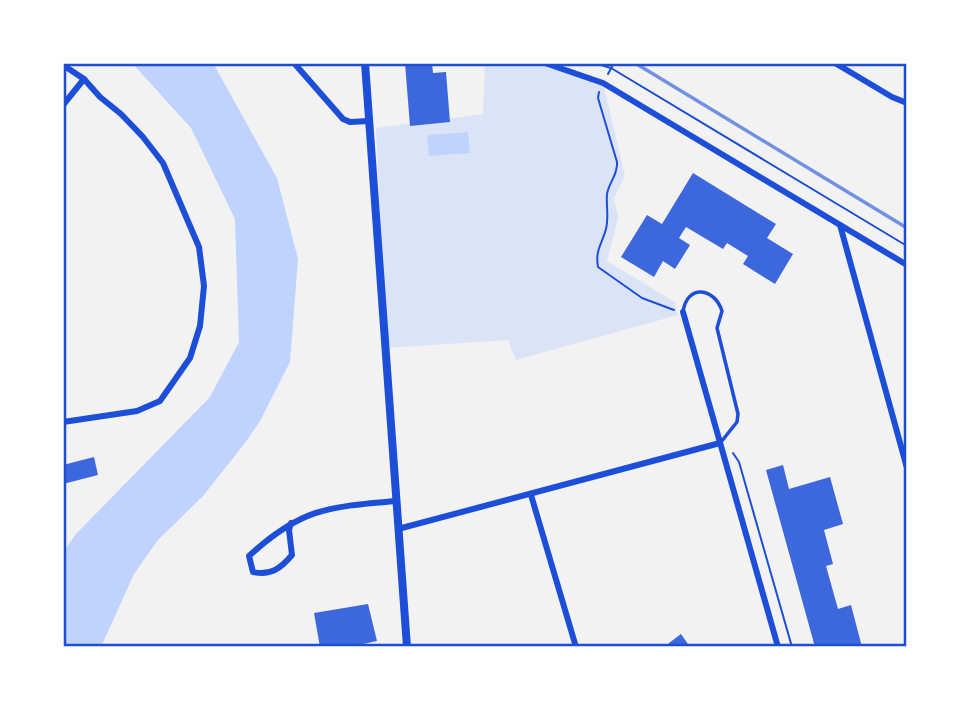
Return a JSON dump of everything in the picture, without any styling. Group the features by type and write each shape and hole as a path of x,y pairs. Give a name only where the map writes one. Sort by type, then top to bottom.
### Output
{"street":[{"path":"293,63 343,119 350,122 369,121"},
{"path":"365,63 407,647"},
{"path":"545,63 603,83 907,265"},
{"path":"835,63 907,103"},
{"path":"63,65 84,79 143,137 163,163 200,247 204,286 200,326 190,358 160,401 137,411 63,422"},
{"path":"63,105 84,79"},
{"path":"840,225 907,468"},
{"path":"683,312 722,440 778,647"},
{"path":"398,529 531,495 722,440"},
{"path":"531,495 576,647"},
{"path":"291,523 292,555 275,571 253,572 249,556 271,536 291,523 311,514 342,506 396,500"}],"lane":[{"path":"683,312 688,296 695,293 705,293 720,303 722,311 718,328 738,414 737,422 722,440"}],"path":[{"path":"594,63 611,68 907,246"},
{"path":"614,63 598,98 618,171 608,190 608,218 596,255 598,267 642,298 683,312"},
{"path":"722,440 739,463 792,647"}],"shaded area":[{"path":"485,63 545,63 603,83 625,176 614,198 618,218 607,261 675,302 678,315 516,360 508,340 386,348 376,128 483,114"}],"water":[{"path":"132,63 213,63 277,178 298,259 290,362 260,421 245,443 203,496 157,541 134,574 101,647 63,647 63,553 75,535 210,397 239,342 235,219 191,128"},
{"path":"468,132 470,153 429,156 427,135"}],"building":[{"path":"405,63 432,63 433,73 446,72 450,122 410,126"},
{"path":"693,173 776,224 767,238 793,254 775,284 743,264 748,256 727,243 723,249 686,227 679,238 690,245 675,269 663,261 654,277 621,257 647,215 662,224"},
{"path":"94,457 98,475 63,484 63,465"},
{"path":"783,465 789,489 830,477 843,524 824,530 833,564 826,566 838,609 851,605 862,647 815,647 766,470"},
{"path":"368,604 377,641 349,647 320,647 314,613"},
{"path":"681,634 690,647 667,647 669,643"}],"railway":[{"path":"635,63 907,228"}]}
